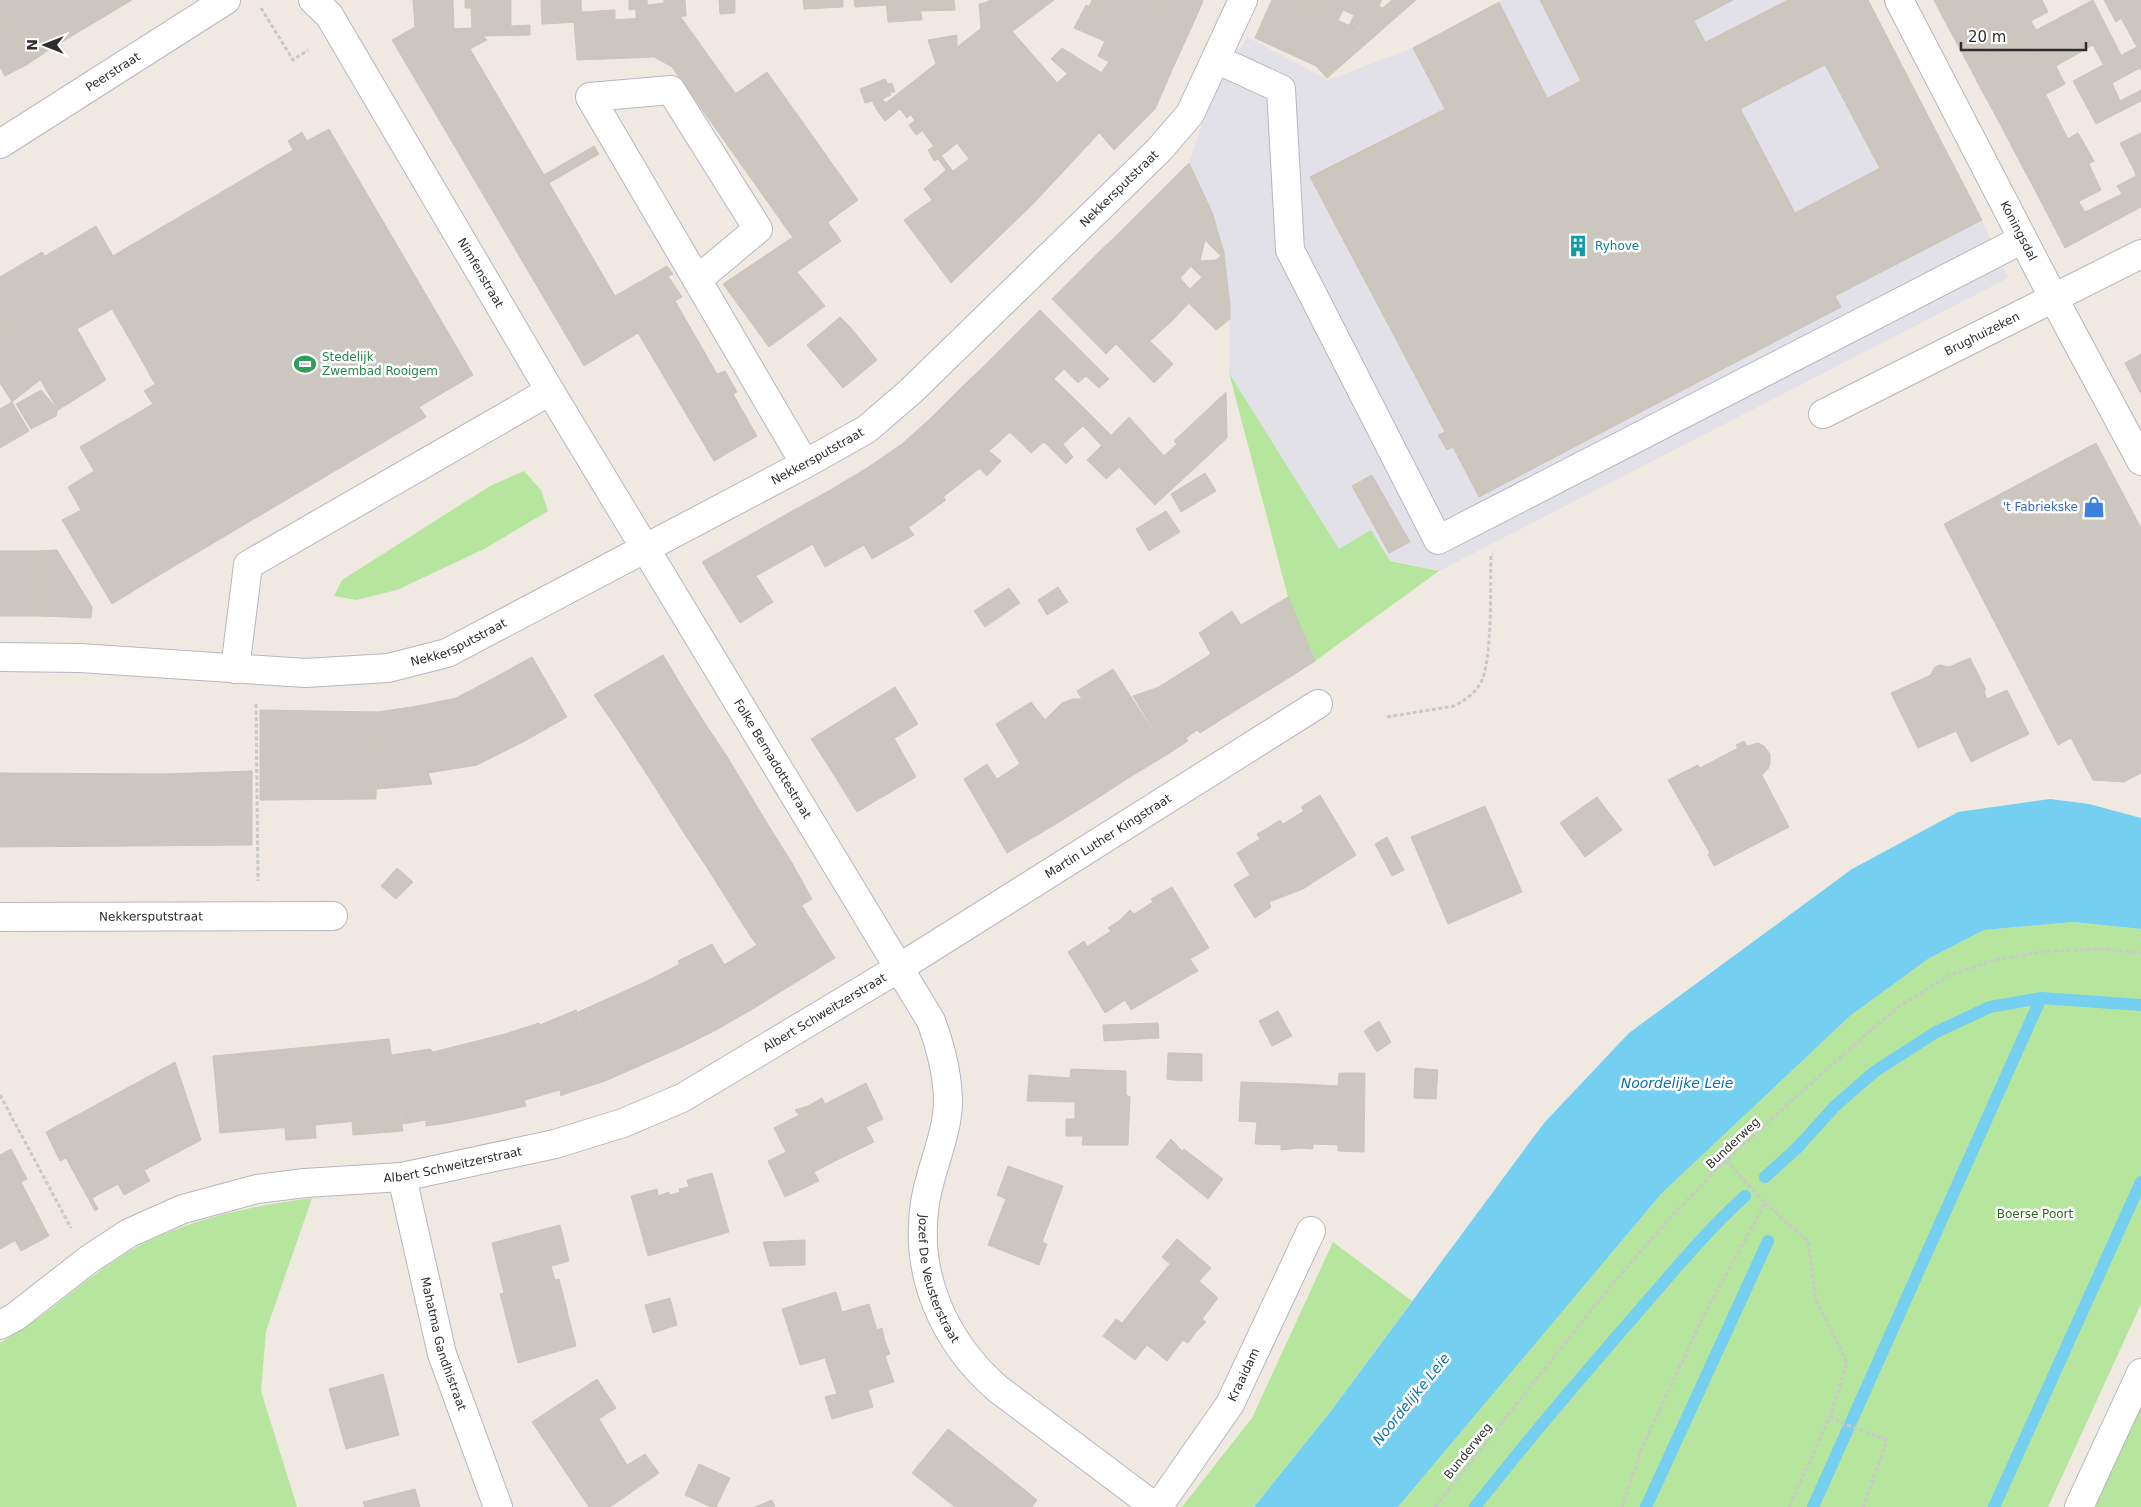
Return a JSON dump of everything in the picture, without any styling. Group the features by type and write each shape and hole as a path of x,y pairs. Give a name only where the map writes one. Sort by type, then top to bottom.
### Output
{"street":[{"name":"Peerstraat","path":"0,144 226,0"},
{"name":"Nimfenstraat","path":"314,0 328,14 338,30 550,391 645,548"},
{"name":"Nekkersputstraat","path":"0,657 80,658 305,673 388,668 446,653 805,464 867,429 911,391 1159,150 1190,114 1243,0"},
{"name":"Koningsdal","path":"1899,0 2054,299 2141,461"},
{"path":"1216,59 1281,89 1290,250 1438,540 2023,239"},
{"path":"697,280 758,229 670,90 590,97 639,180 697,280 805,464"},
{"name":"Brughuizeken","path":"1823,414 2141,254"},
{"path":"246,670 248,565 550,391"},
{"name":"Folke Bernadottestraat","path":"645,548 899,968"},
{"name":"Martin Luther Kingstraat","path":"899,968 1318,704"},
{"name":"Nekkersputstraat","path":"0,917 333,916"},
{"name":"Albert Schweitzerstraat","path":"0,1325 14,1317 88,1260 129,1233 183,1209 248,1192 305,1183 402,1177 555,1144 623,1123 682,1098 899,968"},
{"name":"Jozef De Veusterstraat","path":"899,968 931,1021 941,1050 947,1078 948,1105 925,1202 922,1234 925,1265 931,1289 945,1324 961,1350 980,1373 1157,1507"},
{"name":"Mahatma Gandhistraat","path":"402,1177 442,1354 498,1507"},
{"name":"Kraaidam","path":"1157,1507 1230,1404 1310,1231"},
{"path":"2079,1507 2141,1373"}],"path":[{"path":"256,0 293,60 338,30"},
{"path":"1387,716 1454,706 1463,701 1480,685 1486,671 1488,654 1491,555"},
{"path":"246,670 259,916"},
{"name":"Bunderweg","path":"1435,1507 1604,1294 1668,1219 1726,1160 1901,1005 1950,975 1994,960 2047,951 2106,949 2141,953"},
{"path":"0,1095 88,1260"},
{"path":"1726,1160 1765,1203 1808,1241 1816,1299 1847,1363 1830,1416 1789,1507"},
{"path":"1622,1507 1642,1448 1703,1317 1765,1203"},
{"path":"1830,1416 1842,1423 1887,1440 1863,1507"}],"shaded area":[{"path":"1502,0 1868,0 1982,220 2008,278 1439,571 1339,549 1229,373 1230,305 1224,253 1212,212 1189,163 1210,99 1247,37 1328,80 1413,48"}],"green space":[{"path":"1229,373 1339,549 1371,530 1390,561 1439,571 1315,661 1288,597"},
{"path":"524,471 541,490 548,511 486,548 397,590 356,600 334,596 342,580 490,486"},
{"name":"Boerse Poort","path":"2073,922 2141,929 2141,1304 2048,1507 1398,1507 1662,1193 1850,1016 1928,959 1984,930"},
{"path":"312,1198 266,1331 261,1391 297,1507 0,1507 0,1343 35,1320 119,1258 158,1237 200,1221 244,1209"},
{"path":"1333,1242 1412,1301 1331,1411 1254,1507 1182,1507 1252,1418"},
{"path":"2141,1403 2141,1507 2095,1507"}],"water":[{"name":"Noordelijke Leie","path":"2050,799 2089,804 2141,818 2141,929 2073,922 1984,930 1928,959 1850,1016 1662,1193 1398,1507 1254,1507 1331,1411 1544,1123 1629,1033 1852,869 1958,812"}],"building":[{"path":"0,0 20,0 49,50 28,64 0,16"},
{"path":"20,0 49,0 70,37 49,50"},
{"path":"49,0 78,0 92,24 70,37"},
{"path":"78,0 132,0 92,24"},
{"path":"413,0 453,0 454,29 530,25 530,35 483,36 487,40 470,49 544,175 594,146 599,154 549,183 615,296 667,266 673,274 668,276 682,297 675,301 717,374 725,371 737,392 733,394 757,436 714,461 638,333 584,366 392,40 415,27"},
{"path":"465,0 485,0 486,27 472,28 471,8 465,8"},
{"path":"485,0 511,0 511,26 486,27"},
{"path":"541,0 581,0 582,22 542,24"},
{"path":"629,0 647,0 648,18 636,19 636,9 629,10"},
{"path":"664,0 685,0 686,16 648,18 648,5 664,3"},
{"path":"719,0 735,0 735,13 720,14"},
{"path":"803,0 823,0 823,8 804,9"},
{"path":"823,0 843,0 843,7 823,8"},
{"path":"854,0 886,0 887,5 855,7"},
{"path":"886,0 919,0 922,20 888,22"},
{"path":"919,0 954,0 955,10 920,11"},
{"path":"990,0 1054,0 1013,31 987,2"},
{"path":"1092,0 1136,0 1193,24 1182,48 1089,7"},
{"path":"1136,0 1200,0 1203,1 1193,24"},
{"path":"1272,0 1294,0 1357,29 1338,47 1265,15"},
{"path":"1294,0 1366,0 1383,8 1357,29 1349,26 1354,15 1343,10 1338,20"},
{"path":"1366,0 1382,0 1379,6"},
{"path":"1392,0 1416,0 1327,78 1316,66"},
{"path":"1540,0 1733,0 1581,81"},
{"path":"1791,0 1825,65 1740,109 1706,42"},
{"path":"1791,0 1864,0 1940,148 1937,150 1966,205 1914,233"},
{"path":"1864,0 1868,0 1982,220 1835,296 1826,280 1966,205 1937,150 1940,148"},
{"path":"1934,0 1959,0 1939,10"},
{"path":"1959,0 1992,0 2009,32 2031,21 2036,30 1969,66 1939,10"},
{"path":"1992,0 2042,0 2048,12 2009,32"},
{"path":"2093,0 2121,55 2103,64 2074,10"},
{"path":"2104,0 2141,0 2141,45 2137,47 2121,18 2116,22"},
{"path":"987,2 998,15 981,28 979,4"},
{"name":"Ryhove","path":"1499,2 1581,165 1729,87 1795,213 1826,280 1841,307 1479,497 1453,447 1447,450 1438,435 1445,432 1310,177 1445,109 1413,48"},
{"path":"1086,5 1182,48 1172,70 1074,28"},
{"path":"615,10 615,20 582,22 582,12"},
{"path":"2074,10 2093,45 2056,66 2065,84 1998,120 1981,89 2038,59 2025,36"},
{"path":"998,15 1100,132 1033,204 976,128 941,156 896,95"},
{"path":"1265,15 1338,47 1316,66 1255,38"},
{"path":"0,16 28,64 5,76 0,67"},
{"path":"680,16 821,213 791,235 672,67 654,57 577,60 574,22"},
{"path":"1694,21 1729,87 1581,165 1546,99"},
{"path":"957,35 957,46 936,64 928,40"},
{"path":"2025,36 2038,59 1981,89 1969,66"},
{"path":"1105,41 1172,70 1156,107 1101,73 1109,62 1098,56"},
{"path":"2141,45 2141,71 2131,50"},
{"path":"1062,48 1156,107 1132,132 1051,59"},
{"path":"2131,50 2140,68 2112,83 2120,101 2141,90 2141,101 2096,124 2073,81"},
{"path":"767,72 858,200 828,222 735,94"},
{"path":"1067,74 1132,132 1114,150 1057,83"},
{"path":"885,79 888,84 892,83 895,92 890,92 891,95 882,99 886,103 877,110 872,101 865,103 860,89"},
{"path":"896,95 911,114 907,118 900,109 885,121 877,110"},
{"path":"2046,95 2068,139 2021,164 1998,120"},
{"path":"915,120 922,131 916,135 909,125"},
{"path":"976,128 1033,204 1001,235 953,171 969,159 957,143"},
{"name":"Stedelijk Zwembad Rooigem","path":"329,129 473,375 419,407 426,417 156,577 80,447 153,404 144,391 155,384 137,352 154,341 106,260 293,150 288,141 302,132 307,141"},
{"path":"2078,133 2094,161 2035,190 2021,164"},
{"path":"2141,133 2141,169 2135,172 2120,143"},
{"path":"934,146 1001,235 976,259 924,189 946,170 938,159 934,161 928,150"},
{"path":"1189,163 1212,212 1224,253 1220,255 1158,194"},
{"path":"2089,164 2101,190 2049,217 2035,190"},
{"path":"1880,168 1914,233 1826,280 1795,213"},
{"path":"2141,169 2141,207 2065,248 2049,217 2079,202 2085,212 2122,194 2117,186 2136,176 2135,172"},
{"path":"1158,194 1205,240 1200,261 1216,260 1224,253 1230,305 1138,214"},
{"path":"932,200 976,259 951,283 904,220"},
{"path":"821,213 841,241 797,272 825,306 769,347 723,284 793,237 791,235"},
{"path":"1138,214 1191,266 1180,278 1190,289 1202,277 1230,305 1230,319 1216,330 1118,234"},
{"path":"96,226 113,256 106,260 154,341 137,352 112,309 77,329 106,380 58,410 0,311 0,277 42,252 45,256"},
{"path":"1118,234 1188,304 1171,322 1100,251"},
{"path":"1100,251 1171,322 1150,341 1080,271"},
{"path":"1080,271 1173,364 1154,383 1116,344 1106,354 1052,299"},
{"path":"1040,310 1109,379 1099,388 1086,376 1078,383 1023,327"},
{"path":"0,311 40,380 12,402 0,383"},
{"path":"840,317 877,360 843,388 807,345"},
{"path":"1023,327 1064,369 1054,379 1082,406 1073,415 1005,345"},
{"path":"1005,345 1083,426 1063,444 985,365"},
{"path":"2141,354 2141,394 2125,363"},
{"path":"985,365 1063,444 1073,457 1066,464 1044,442 1031,453 963,386"},
{"path":"963,386 1010,432 989,451 1001,461 987,476 932,417"},
{"path":"41,390 58,410 56,416 31,429 16,404"},
{"path":"1226,392 1227,438 1197,466 1174,441"},
{"path":"12,402 29,431 0,448 0,409"},
{"path":"1082,406 1111,435 1102,446 1073,415"},
{"path":"932,417 980,468 943,497 902,444"},
{"path":"1129,417 1184,478 1155,505 1100,447"},
{"path":"2096,443 2141,528 2141,773 2124,782 2093,780 2071,738 2058,745 1944,524"},
{"path":"902,444 946,500 909,527 867,468"},
{"path":"1177,444 1197,466 1184,478 1164,456"},
{"path":"1100,447 1119,467 1106,479 1087,460"},
{"path":"867,468 914,535 872,559 832,489"},
{"path":"94,471 156,577 112,604 62,520 81,510 68,487"},
{"path":"1205,473 1216,491 1181,512 1171,494"},
{"path":"1372,475 1410,542 1389,553 1352,486"},
{"path":"832,489 864,545 825,567 794,510"},
{"path":"794,510 813,544 756,576 773,602 740,623 702,562"},
{"path":"1166,511 1180,532 1149,551 1136,529"},
{"path":"57,550 92,607 91,618 39,616 38,551"},
{"path":"0,551 38,551 39,616 0,616"},
{"path":"1058,587 1068,602 1047,615 1038,600"},
{"path":"1009,588 1020,603 985,627 974,611"},
{"path":"1288,597 1315,661 1279,684 1241,625"},
{"path":"1232,611 1279,684 1241,707 1199,633"},
{"path":"1211,654 1241,707 1200,733 1197,730 1186,738 1188,741 1168,754 1133,696 1159,687"},
{"path":"663,655 684,690 618,730 594,695"},
{"path":"532,657 567,717 523,742 492,679"},
{"path":"1970,658 1986,690 1984,691 1987,699 2007,690 2029,734 1971,762 1956,731 1918,748 1891,693 1931,675 1934,668 1939,665 1949,667"},
{"path":"1113,669 1168,754 1130,777 1077,691"},
{"path":"492,679 523,742 477,765 456,698"},
{"path":"895,687 918,724 834,775 811,739"},
{"path":"684,690 706,725 640,764 618,730"},
{"path":"456,698 477,765 428,773 418,706"},
{"path":"1073,699 1082,699 1130,777 1093,801 1045,720 1062,703"},
{"path":"1031,702 1045,720 1093,801 1056,824 996,724"},
{"path":"418,706 423,742 377,751 377,712"},
{"path":"260,710 377,712 376,799 260,800"},
{"path":"706,725 728,758 662,798 640,764"},
{"path":"894,738 916,777 857,812 834,775"},
{"path":"1744,741 1747,746 1758,743 1764,746 1770,754 1770,764 1762,775 1789,827 1714,866 1708,854 1710,853 1668,780 1698,765 1700,768 1738,748 1736,745"},
{"path":"423,742 428,773 432,784 377,789 377,751"},
{"path":"728,758 749,793 684,833 662,798"},
{"path":"987,764 997,779 1020,764 1056,824 1007,853 964,779"},
{"path":"252,771 252,845 0,847 0,773 163,774"},
{"path":"749,793 770,828 706,866 684,833"},
{"path":"1320,795 1356,855 1303,889 1266,829 1280,820 1283,824 1304,811 1301,807"},
{"path":"1597,797 1622,830 1585,857 1560,823"},
{"path":"1485,806 1522,892 1448,924 1411,837"},
{"path":"770,828 792,863 728,901 706,866"},
{"path":"1266,829 1303,889 1269,902 1271,907 1255,918 1234,885 1250,875 1237,853 1260,839 1257,834"},
{"path":"1387,837 1404,870 1392,876 1375,844"},
{"path":"792,863 812,899 751,937 728,901"},
{"path":"397,868 413,882 396,899 381,886"},
{"path":"1172,887 1209,948 1190,959 1198,971 1163,991 1119,921 1130,910 1134,914 1153,902 1151,899"},
{"path":"802,906 835,958 751,1010 724,965 757,945 751,937"},
{"path":"1119,921 1163,991 1131,1010 1125,1000 1105,1013 1084,978 1101,968 1088,946 1111,931 1108,928"},
{"path":"1084,941 1101,968 1084,978 1068,952"},
{"path":"712,944 751,1010 716,1030 678,961"},
{"path":"680,964 716,1030 680,1048 645,982"},
{"path":"645,982 680,1048 605,1081 578,1012"},
{"path":"576,1010 605,1081 565,1094 540,1025"},
{"path":"1278,1011 1292,1036 1272,1046 1259,1021"},
{"path":"1379,1021 1391,1042 1377,1052 1364,1031"},
{"path":"539,1023 565,1094 561,1096 560,1090 525,1100 505,1034"},
{"path":"1158,1023 1159,1038 1104,1041 1103,1025"},
{"path":"505,1034 526,1106 487,1115 469,1043"},
{"path":"389,1039 403,1131 391,1132 390,1118 315,1125 308,1047"},
{"path":"469,1043 487,1115 448,1123 433,1052"},
{"path":"308,1047 315,1125 220,1133 213,1056"},
{"path":"430,1049 433,1052 448,1123 426,1126 426,1120 403,1124 392,1055"},
{"path":"1168,1053 1174,1053 1173,1080 1167,1079"},
{"path":"1174,1053 1202,1054 1202,1081 1173,1080"},
{"path":"175,1062 201,1140 92,1198 98,1209 95,1211 66,1158 60,1161 46,1132"},
{"path":"1415,1068 1438,1070 1436,1099 1414,1098"},
{"path":"1071,1069 1126,1071 1126,1095 1130,1097 1128,1145 1082,1145 1083,1136 1066,1136 1066,1119 1075,1119 1075,1102 1027,1101 1029,1075 1070,1078"},
{"path":"1339,1073 1365,1073 1364,1152 1338,1151 1338,1145 1313,1144 1313,1149 1299,1148 1302,1084 1338,1086"},
{"path":"1241,1082 1302,1084 1299,1148 1281,1150 1281,1145 1255,1144 1257,1122 1239,1121"},
{"path":"866,1083 883,1119 866,1127 874,1142 835,1161 808,1106 822,1098 825,1104"},
{"path":"808,1106 835,1161 814,1172 819,1181 785,1197 768,1161 786,1152 774,1128 799,1115 795,1110"},
{"path":"390,1118 391,1132 353,1135 352,1121"},
{"path":"315,1125 316,1138 286,1140 285,1128"},
{"path":"1171,1139 1182,1151 1184,1149 1223,1179 1208,1199 1156,1157"},
{"path":"11,1149 27,1179 21,1182 49,1236 47,1237 41,1226 0,1249 0,1155"},
{"path":"1008,1166 1063,1186 1042,1242 1047,1244 1039,1265 988,1245 1006,1199 997,1195"},
{"path":"144,1170 150,1181 124,1195 118,1184"},
{"path":"712,1173 729,1232 648,1256 631,1196 657,1189 658,1196 669,1192 670,1195 680,1192 679,1189 689,1187 687,1180"},
{"path":"560,1225 569,1261 551,1266 555,1280 504,1293 492,1243"},
{"path":"41,1226 47,1237 21,1251 15,1240"},
{"path":"1177,1239 1211,1268 1199,1281 1218,1298 1202,1319 1206,1322 1196,1332 1147,1292 1170,1264 1162,1257"},
{"path":"805,1240 805,1265 770,1266 763,1242"},
{"path":"559,1279 576,1346 518,1363 500,1294"},
{"path":"836,1292 842,1312 869,1304 877,1330 882,1328 885,1341 800,1365 782,1309"},
{"path":"1147,1292 1196,1332 1188,1343 1183,1340 1167,1361 1147,1345 1135,1360 1103,1336 1116,1319 1122,1323"},
{"path":"670,1298 677,1325 653,1333 645,1305"},
{"path":"885,1341 890,1354 885,1356 894,1382 868,1390 873,1407 832,1419 825,1397 837,1394 825,1358"},
{"path":"383,1374 399,1435 346,1449 329,1389"},
{"path":"597,1379 616,1408 599,1419 627,1465 645,1454 659,1473 610,1507 589,1507 532,1422"},
{"path":"948,1429 999,1469 967,1507 955,1507 912,1473"},
{"path":"699,1464 730,1478 716,1507 711,1507 685,1495"},
{"path":"999,1469 1037,1500 1032,1507 967,1507"},
{"path":"415,1489 420,1507 365,1507 363,1502"},
{"path":"772,1500 775,1507 755,1507"}],"waterway":[{"path":"1765,1177 1798,1147 1835,1106 1874,1072 1936,1032 1990,1007 2041,998 2141,1005"},
{"path":"1813,1507 2041,998"},
{"path":"1994,1507 2141,1182"},
{"path":"1475,1507 1552,1412 1672,1272 1745,1196"},
{"path":"1646,1507 1768,1241"}],"place":[{"name":"Ryhove","path":"1578,246"},
{"name":"Stedelijk Zwembad Rooigem","path":"305,364"},
{"name":"'t Fabriekske","path":"2094,507"}]}
